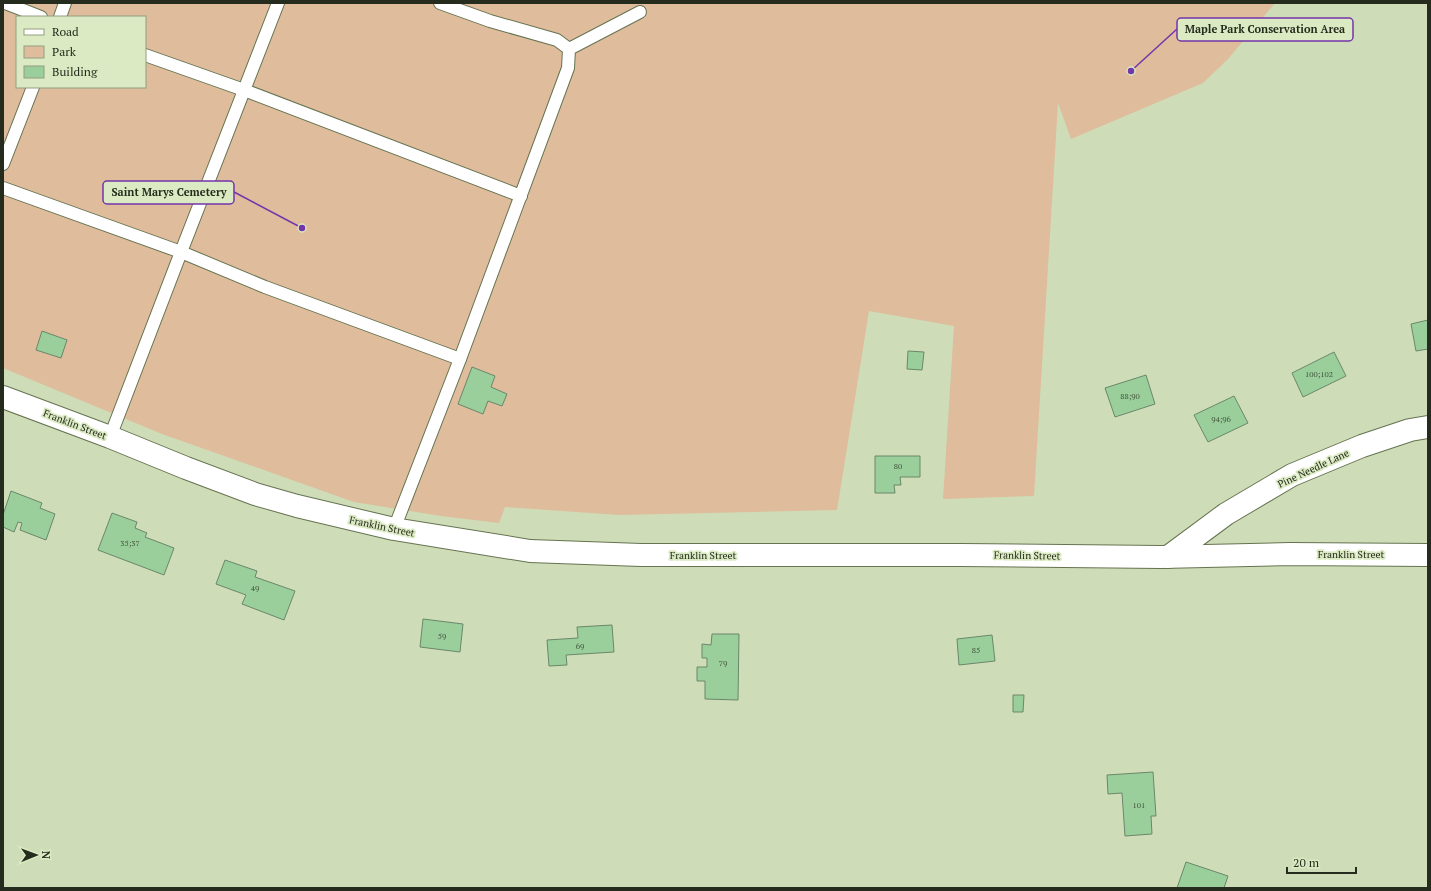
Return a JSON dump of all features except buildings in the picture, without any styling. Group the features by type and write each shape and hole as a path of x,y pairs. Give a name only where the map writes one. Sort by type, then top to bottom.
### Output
{"street":[{"name":"Franklin Street","path":"3,397 255,494 297,506 394,529 530,551 583,554 961,554 1168,557 1298,554 1428,555"},
{"name":"Pine Needle Lane","path":"1168,557 1226,514 1292,475 1362,446 1410,430 1428,427"}],"lane":[{"path":"5,3 38,16"},
{"path":"60,16 65,3"},
{"path":"110,437 278,3"},
{"path":"440,3 490,21 557,40 569,49"},
{"path":"569,49 640,12"},
{"path":"394,529 460,359 568,68 569,49"},
{"path":"146,55 244,90 521,196"},
{"path":"3,164 33,88"},
{"path":"3,188 181,252 265,287 460,359"}],"green space":[{"path":"3,3 1275,3 1228,59 1203,83 1071,139 1058,103 1034,496 943,499 954,326 869,311 837,510 619,515 505,507 499,523 441,516 354,502 162,434 3,368"}],"place":[{"name":"Maple Park Conservation Area","path":"1131,71"},
{"name":"Saint Marys Cemetery","path":"302,228"}]}
